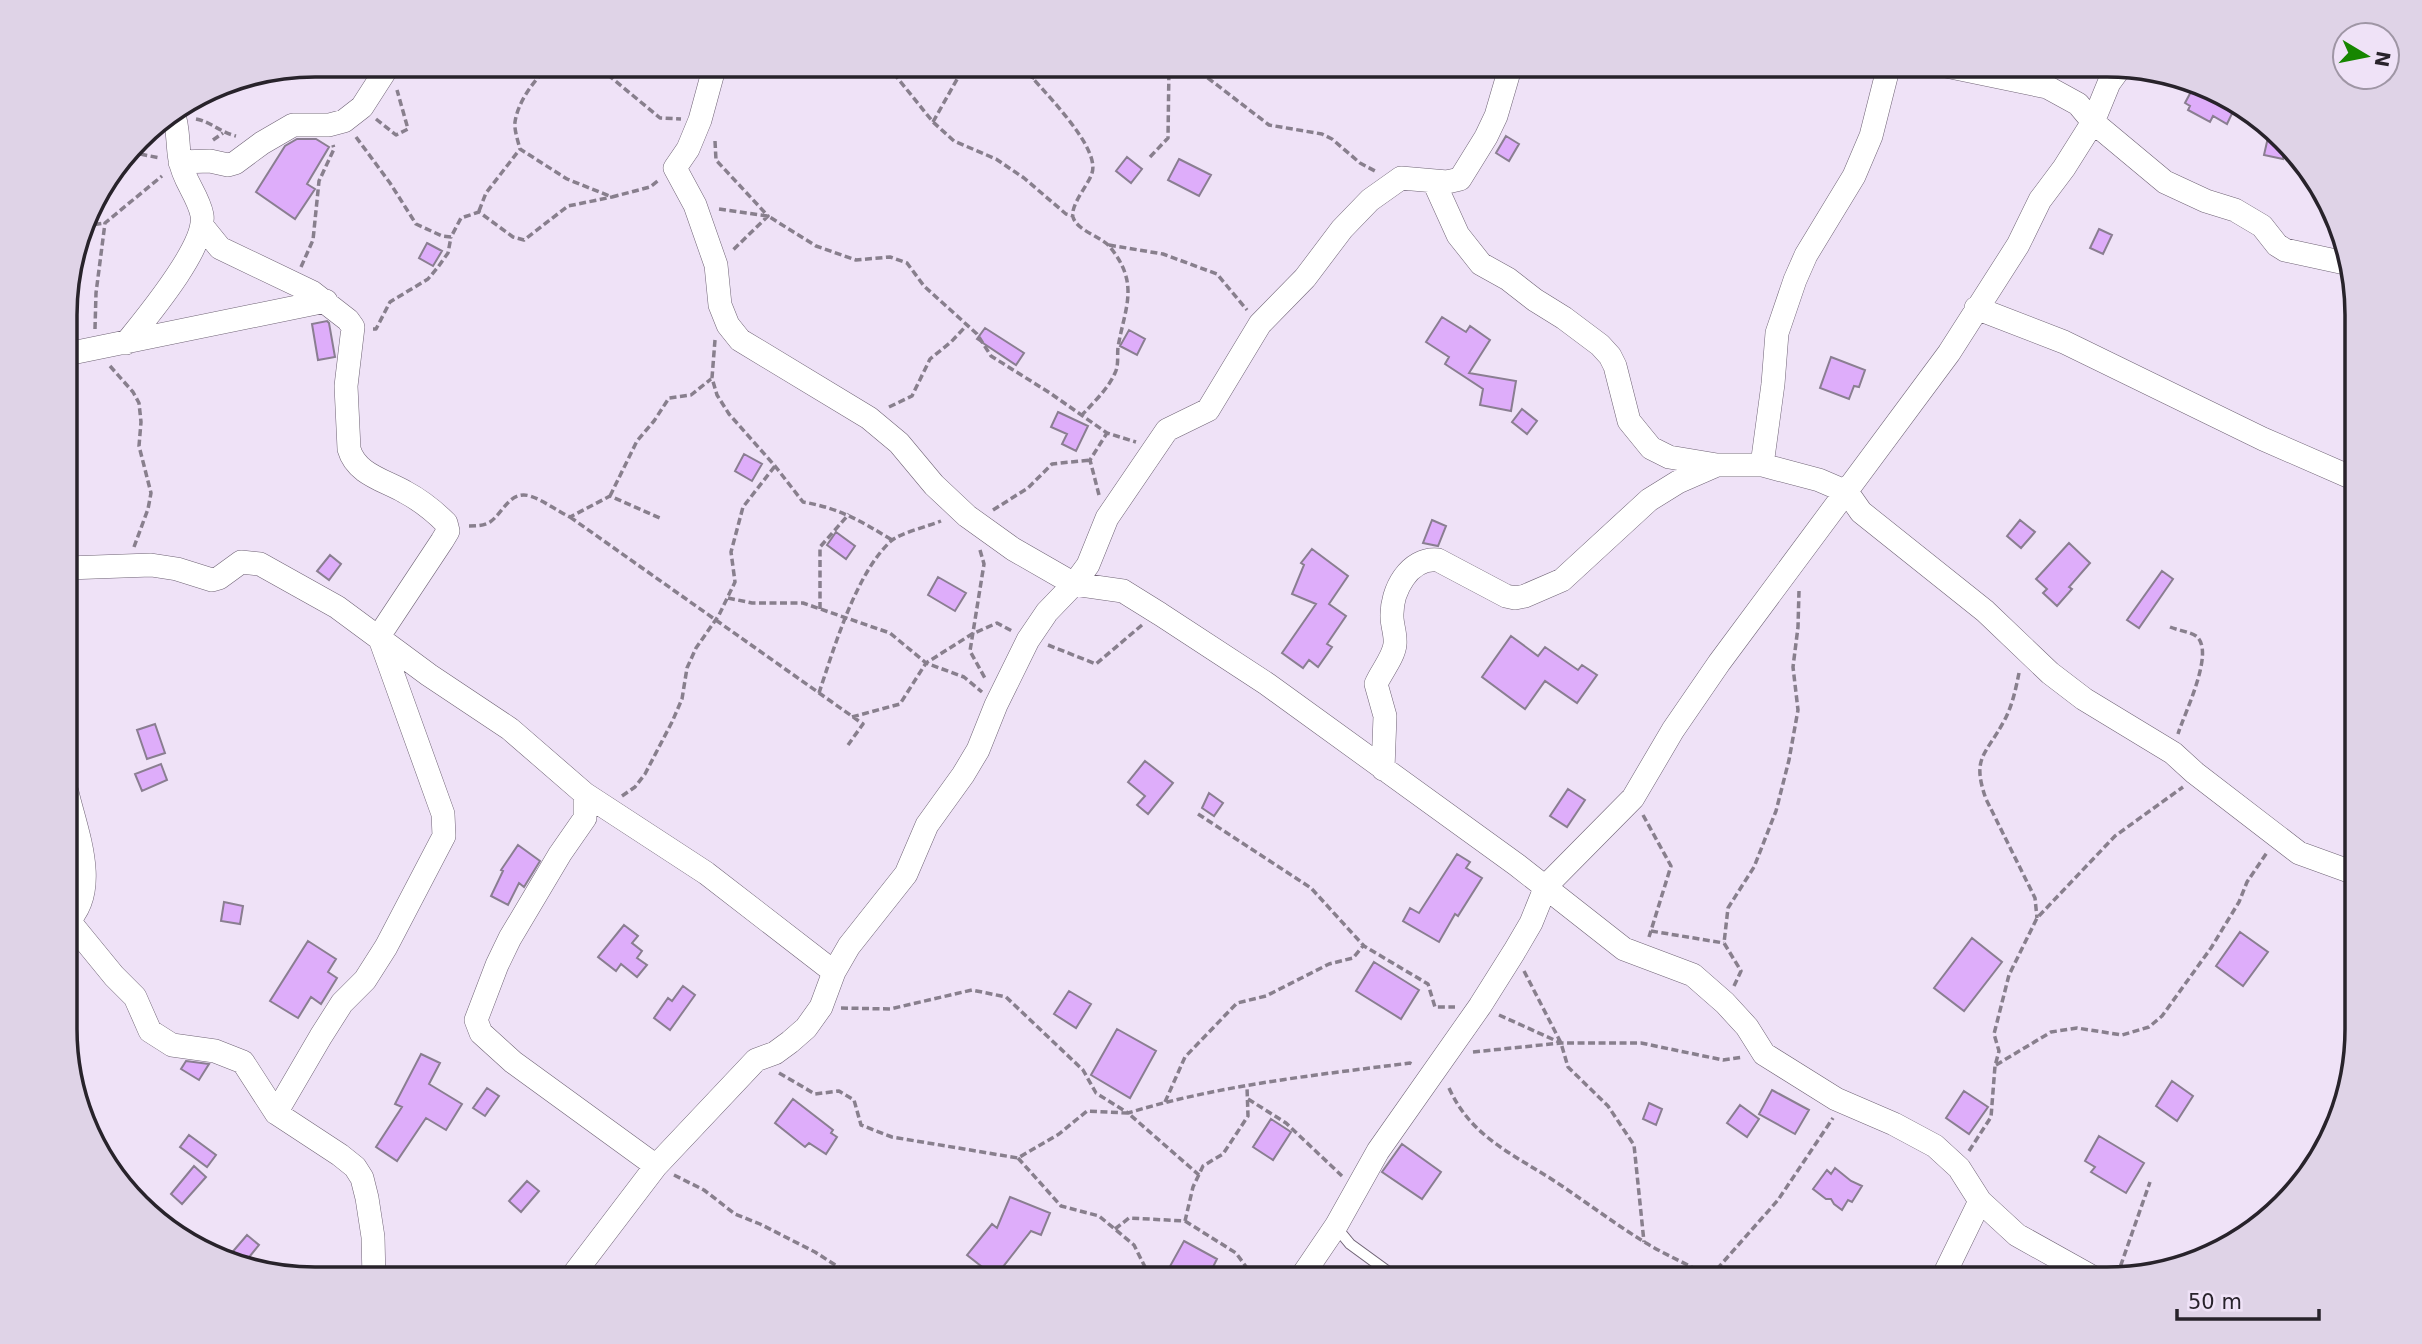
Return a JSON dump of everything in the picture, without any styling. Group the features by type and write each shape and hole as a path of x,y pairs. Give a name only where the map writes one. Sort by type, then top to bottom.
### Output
{"street":[{"path":"579,1267 656,1166 756,1060 775,1053 790,1042 806,1028 821,1007 834,972 849,946 906,874 927,825 978,750 996,705 1028,640 1046,612 1074,584 1088,565 1108,518 1167,430 1208,410 1260,324 1305,278 1342,229 1370,200 1401,178 1434,182 1460,179 1496,116 1507,77"},
{"path":"1762,464 1777,333 1806,255 1854,176 1871,136 1886,77"},
{"path":"1999,77 2047,87 2078,104 2093,122 2165,182 2206,201 2235,210 2262,226 2277,245 2285,250 2339,262"},
{"path":"1309,1266 1336,1226 1378,1151 1514,952 1531,923 1546,886 1633,798 1673,730 1719,663 1949,353 2018,245 2040,201 2093,122 2113,77"},
{"path":"180,162 210,161 228,165 293,124 345,118 384,78"},
{"path":"712,78 700,120 688,149 676,168 695,205 716,265 720,305 727,325 740,340 869,418 899,443 934,485 968,517 1013,549 1074,584 1123,591 1267,684 1546,886 1624,949 1693,975 1726,1003 1747,1027 1765,1054 1844,1102 1935,1146 1959,1168 1980,1201 2017,1235 2073,1266"},
{"path":"126,343 191,253 202,227 200,206 180,162 175,122"},
{"path":"1434,182 1458,235 1481,264 1508,279 1575,326 1610,356 1629,421 1651,449 1669,457 1717,465 1762,464 1819,480 1847,492 1861,512 1985,611 2050,673 2084,699 2173,753 2195,774 2263,824 2280,840 2311,859 2345,870"},
{"path":"202,227 220,248 295,283 326,301 354,327 346,386 349,449 352,458 358,467 408,493 446,523 448,531 443,541 379,636"},
{"path":"78,352 326,301"},
{"path":"1976,308 2064,342 2263,439 2345,475"},
{"path":"1383,769 1385,716 1376,684 1395,645 1393,599 1411,569 1430,559 1438,560 1506,596 1525,596 1570,574 1649,500 1678,482 1717,465"},
{"path":"78,567 127,565 166,567 212,580 241,562 260,564 337,607 429,675 510,729 585,794 706,873 834,972"},
{"path":"276,1113 342,1003 365,980 386,947 444,836 443,814 379,636"},
{"path":"585,794 585,818 560,854 510,938 476,1020 481,1033 513,1062 656,1166"},
{"path":"77,834 84,882 77,906"},
{"path":"77,933 135,997 150,1031 172,1045 215,1051 243,1062 276,1113 340,1154 355,1167 362,1178 373,1237 374,1267"},
{"path":"1948,1266 1980,1201"}],"lane":[{"path":"1336,1226 1350,1244 1381,1266"}],"path":[{"path":"1207,77 1269,125 1322,134 1360,163 1378,173 1401,178"},
{"path":"345,118 396,135 408,129 393,78"},
{"path":"539,78 526,94 515,122 520,149 567,179 612,197"},
{"path":"612,78 660,118 700,120"},
{"path":"897,78 933,122 954,141 996,159 1024,178 1066,215 1073,216"},
{"path":"933,122 958,78"},
{"path":"1150,157 1168,138 1168,78"},
{"path":"1032,79 1072,121 1094,164 1092,174 1074,208 1073,216 1079,224 1109,245 1163,254 1216,274 1260,324"},
{"path":"185,116 208,121 223,133 261,143"},
{"path":"345,118 416,224 442,236 451,237"},
{"path":"295,283 313,240 319,181 345,118"},
{"path":"715,138 716,160 768,216 816,246 856,260 890,257 907,263 924,286 977,334 991,356 1107,433 1136,442 1159,444"},
{"path":"479,212 486,193 520,149"},
{"path":"95,224 105,223 180,162"},
{"path":"479,212 513,237 524,240 568,206 650,187 676,168"},
{"path":"695,205 768,216"},
{"path":"354,327 376,329 390,302 428,279 438,267 447,253 451,237 461,218 479,212"},
{"path":"716,265 768,216"},
{"path":"105,223 96,293 95,350 133,392 139,403 139,446 150,493 148,509 127,565"},
{"path":"1082,415 1114,374 1125,318 1129,282 1109,245"},
{"path":"877,425 886,409 912,396 930,359 967,325"},
{"path":"716,338 712,378 717,396 803,502 828,506 849,514 892,540"},
{"path":"570,517 610,496 637,440 669,398 691,395 712,378"},
{"path":"819,693 845,619 865,576 892,540 995,510 1028,488 1052,464 1090,460"},
{"path":"585,794 604,799 622,796 635,787 645,774 682,699 687,668 696,648 716,620 736,582 731,552 743,508 775,466"},
{"path":"446,523 482,526 492,521 506,503 521,495 532,497 570,517 863,724 848,744"},
{"path":"610,496 662,519"},
{"path":"820,609 820,547 849,514"},
{"path":"968,517 984,564 970,651 985,677 996,705"},
{"path":"1726,1003 1741,971 1724,943 1728,908 1754,867 1776,811 1798,710 1793,667 1798,627 1799,556"},
{"path":"728,598 752,603 803,603 890,633 926,663 964,677 996,705"},
{"path":"2170,627 2196,636 2204,647 2203,662 2173,753"},
{"path":"2025,648 2006,719 1982,756 1979,769 1986,799 2035,898 2037,918"},
{"path":"1959,1168 1992,1117 1998,1051 1994,1034 2009,975 2037,918 2115,835 2178,792 2195,774"},
{"path":"1633,798 1671,866 1644,956"},
{"path":"1198,814 1311,888 1364,946 1428,984"},
{"path":"1995,1066 2051,1032 2077,1028 2122,1035 2149,1027 2162,1016 2211,948 2266,853 2280,840"},
{"path":"1651,931 1724,943"},
{"path":"1165,1101 1185,1058 1237,1003 1266,996 1329,964 1353,958 1364,946"},
{"path":"1514,952 1561,1043 1568,1068 1608,1106 1634,1145 1644,1242"},
{"path":"821,1007 890,1009 972,990 1006,996 1083,1070 1096,1093 1128,1112 1199,1175"},
{"path":"1018,1158 1059,1134 1087,1111 1128,1112 1165,1101 1287,1079 1410,1063 1440,1063 1561,1043 1641,1043 1723,1060 1765,1054"},
{"path":"756,1060 815,1094 839,1091 854,1100 861,1125 881,1133 1018,1158 1061,1206 1099,1216 1134,1245 1145,1267"},
{"path":"1440,1063 1457,1106 1471,1124 1644,1242 1689,1266"},
{"path":"1185,1221 1193,1187 1203,1166 1223,1154 1248,1116 1247,1087"},
{"path":"1248,1099 1286,1123 1357,1189"},
{"path":"1721,1266 1777,1199 1844,1102"},
{"path":"656,1166 704,1190 735,1214 815,1252 838,1267"},
{"path":"2121,1266 2150,1182"},
{"path":"1115,1229 1129,1218 1185,1221 1236,1253 1246,1266"}],"building":[{"path":"2190,93 2232,113 2227,124 2213,116 2210,122 2188,110 2190,106 2185,103"},
{"path":"1506,136 1519,144 1509,161 1496,153"},
{"path":"297,139 316,139 329,147 307,184 315,189 295,219 256,192 285,146"},
{"path":"2267,140 2283,156 2283,159 2264,155"},
{"path":"1127,157 1142,169 1131,183 1116,171"},
{"path":"1179,159 1211,175 1199,196 1168,180"},
{"path":"2099,229 2112,235 2103,254 2090,248"},
{"path":"427,243 442,251 433,266 419,258"},
{"path":"1442,317 1466,332 1470,326 1490,340 1469,373 1516,381 1511,411 1480,405 1483,389 1445,364 1449,357 1426,342"},
{"path":"327,321 335,357 318,360 312,324"},
{"path":"985,328 1024,353 1016,365 977,339"},
{"path":"1129,330 1145,339 1137,355 1120,346"},
{"path":"1831,357 1865,370 1859,387 1854,386 1849,399 1820,388"},
{"path":"1522,409 1537,421 1527,434 1512,422"},
{"path":"1058,412 1088,426 1076,451 1062,444 1067,434 1051,427"},
{"path":"744,454 762,464 752,481 735,471"},
{"path":"1432,520 1446,526 1438,546 1423,543"},
{"path":"2020,520 2035,532 2021,548 2007,536"},
{"path":"836,532 855,546 846,559 827,545"},
{"path":"2069,543 2090,563 2057,606 2043,593 2047,589 2036,579"},
{"path":"1312,549 1348,576 1329,604 1346,616 1327,644 1332,647 1318,667 1309,660 1303,668 1282,653 1316,604 1292,594 1304,565 1301,563"},
{"path":"330,555 341,564 329,580 317,571"},
{"path":"2162,571 2173,579 2139,628 2127,620"},
{"path":"938,577 966,593 955,611 928,595"},
{"path":"1511,636 1538,656 1545,647 1578,670 1582,665 1597,675 1577,703 1545,681 1525,709 1482,677"},
{"path":"155,724 165,753 147,759 137,730"},
{"path":"1145,761 1173,783 1148,814 1137,805 1145,796 1128,782"},
{"path":"161,764 167,780 142,791 135,774"},
{"path":"1568,789 1585,800 1567,827 1550,816"},
{"path":"1209,793 1223,803 1214,816 1202,808"},
{"path":"518,845 540,861 524,887 519,883 508,905 491,896 503,871 501,870"},
{"path":"1457,854 1470,862 1466,868 1482,878 1458,916 1455,914 1439,942 1403,921 1410,908 1419,913"},
{"path":"224,902 243,906 240,924 221,921"},
{"path":"624,925 638,936 632,943 642,951 637,958 647,965 637,977 621,964 616,971 598,957"},
{"path":"2240,932 2268,952 2243,986 2216,966"},
{"path":"1972,938 2002,962 1964,1011 1934,988"},
{"path":"308,941 336,959 328,972 337,978 321,1004 311,997 298,1018 270,1001"},
{"path":"1374,962 1419,990 1401,1019 1356,991"},
{"path":"683,986 695,995 670,1030 654,1018 668,998 672,1001"},
{"path":"1069,991 1091,1004 1076,1028 1054,1014"},
{"path":"1117,1029 1156,1051 1130,1098 1091,1075"},
{"path":"421,1054 440,1063 429,1084 462,1104 446,1130 426,1118 397,1161 376,1147 402,1107 395,1104"},
{"path":"186,1061 209,1064 199,1080 181,1069"},
{"path":"2172,1081 2193,1096 2177,1121 2156,1106"},
{"path":"487,1088 499,1096 485,1116 473,1108"},
{"path":"1772,1090 1809,1110 1795,1134 1759,1114"},
{"path":"1964,1091 1988,1107 1969,1134 1946,1118"},
{"path":"793,1099 833,1130 831,1133 837,1137 826,1154 809,1143 805,1147 775,1123"},
{"path":"1649,1103 1662,1109 1656,1125 1643,1119"},
{"path":"1740,1105 1759,1119 1747,1137 1727,1123"},
{"path":"1271,1119 1291,1132 1273,1160 1253,1147"},
{"path":"189,1135 216,1155 207,1167 180,1147"},
{"path":"2099,1136 2144,1163 2126,1193 2091,1172 2095,1167 2085,1161"},
{"path":"1402,1144 1441,1172 1422,1199 1382,1172"},
{"path":"194,1166 206,1177 182,1204 171,1194"},
{"path":"1835,1168 1862,1186 1852,1202 1848,1200 1842,1210 1831,1199 1826,1199 1813,1189 1827,1170 1831,1174"},
{"path":"527,1181 539,1191 521,1212 509,1201"},
{"path":"1010,1197 1050,1213 1041,1235 1031,1231 1003,1267 982,1267 967,1255 992,1224 997,1228"},
{"path":"247,1235 259,1245 249,1257 233,1252"},
{"path":"1184,1241 1217,1259 1213,1267 1170,1267"}]}
